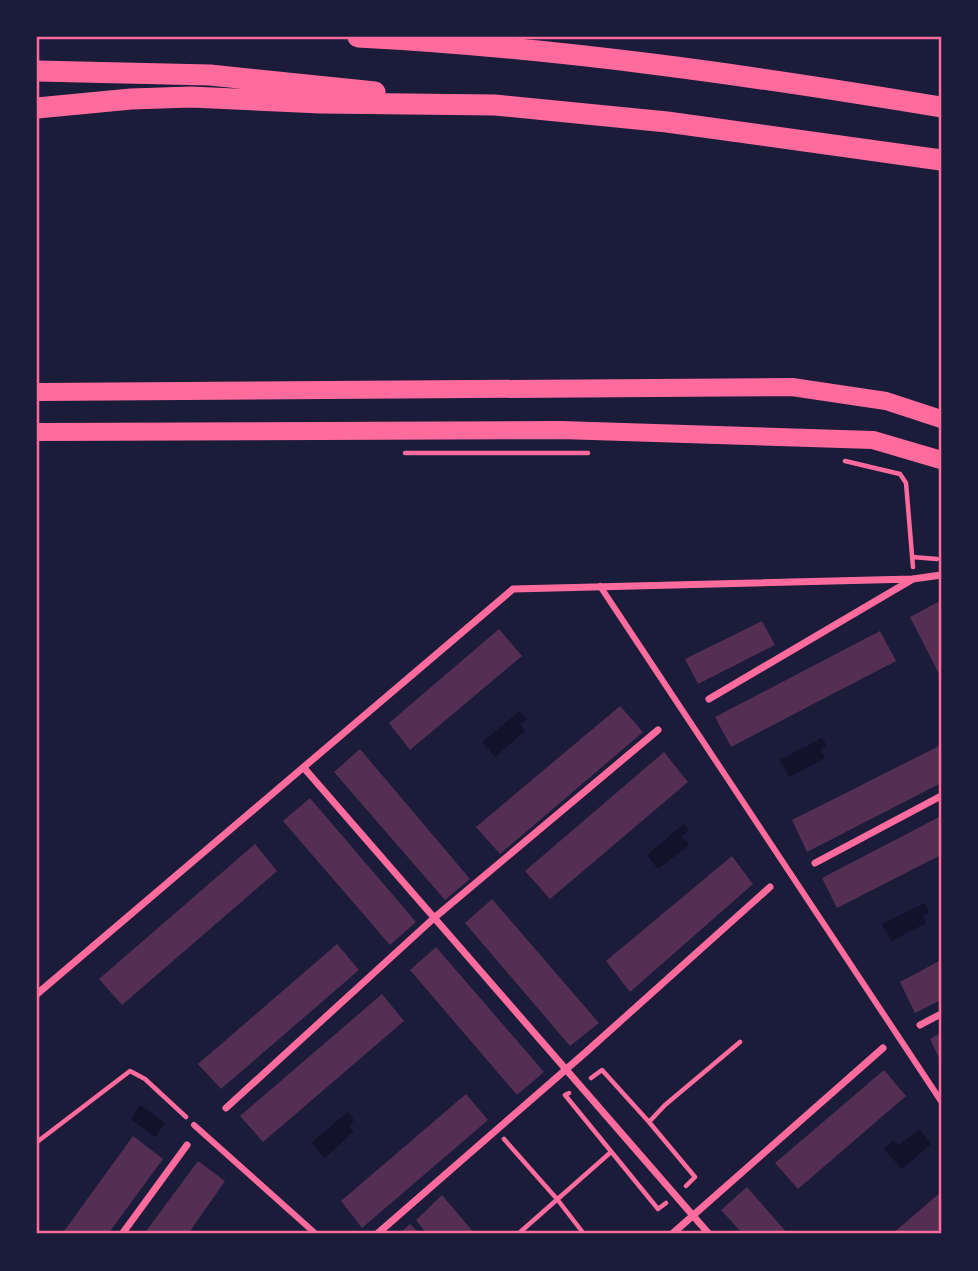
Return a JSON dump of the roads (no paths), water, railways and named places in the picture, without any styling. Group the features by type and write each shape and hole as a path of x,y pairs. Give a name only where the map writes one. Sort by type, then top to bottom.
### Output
{"highway":[{"path":"358,37 496,47 669,66 941,107"},
{"path":"37,71 210,75 667,122 941,160"},
{"path":"37,108 131,99 191,97 321,103 495,104"}],"main road":[{"path":"37,392 792,387 886,401 941,419"},
{"path":"37,432 561,430 873,440 941,460"}],"street":[{"path":"37,994 513,589 914,579 941,575"},
{"path":"709,699 914,579"},
{"path":"600,586 941,1101"},
{"path":"226,1108 434,918 658,730"},
{"path":"304,768 709,1234"},
{"path":"815,863 941,796"},
{"path":"377,1234 566,1070 770,887"},
{"path":"920,1025 941,1014"},
{"path":"672,1234 883,1048"},
{"path":"194,1125 316,1234"},
{"path":"122,1234 187,1145"}]}
